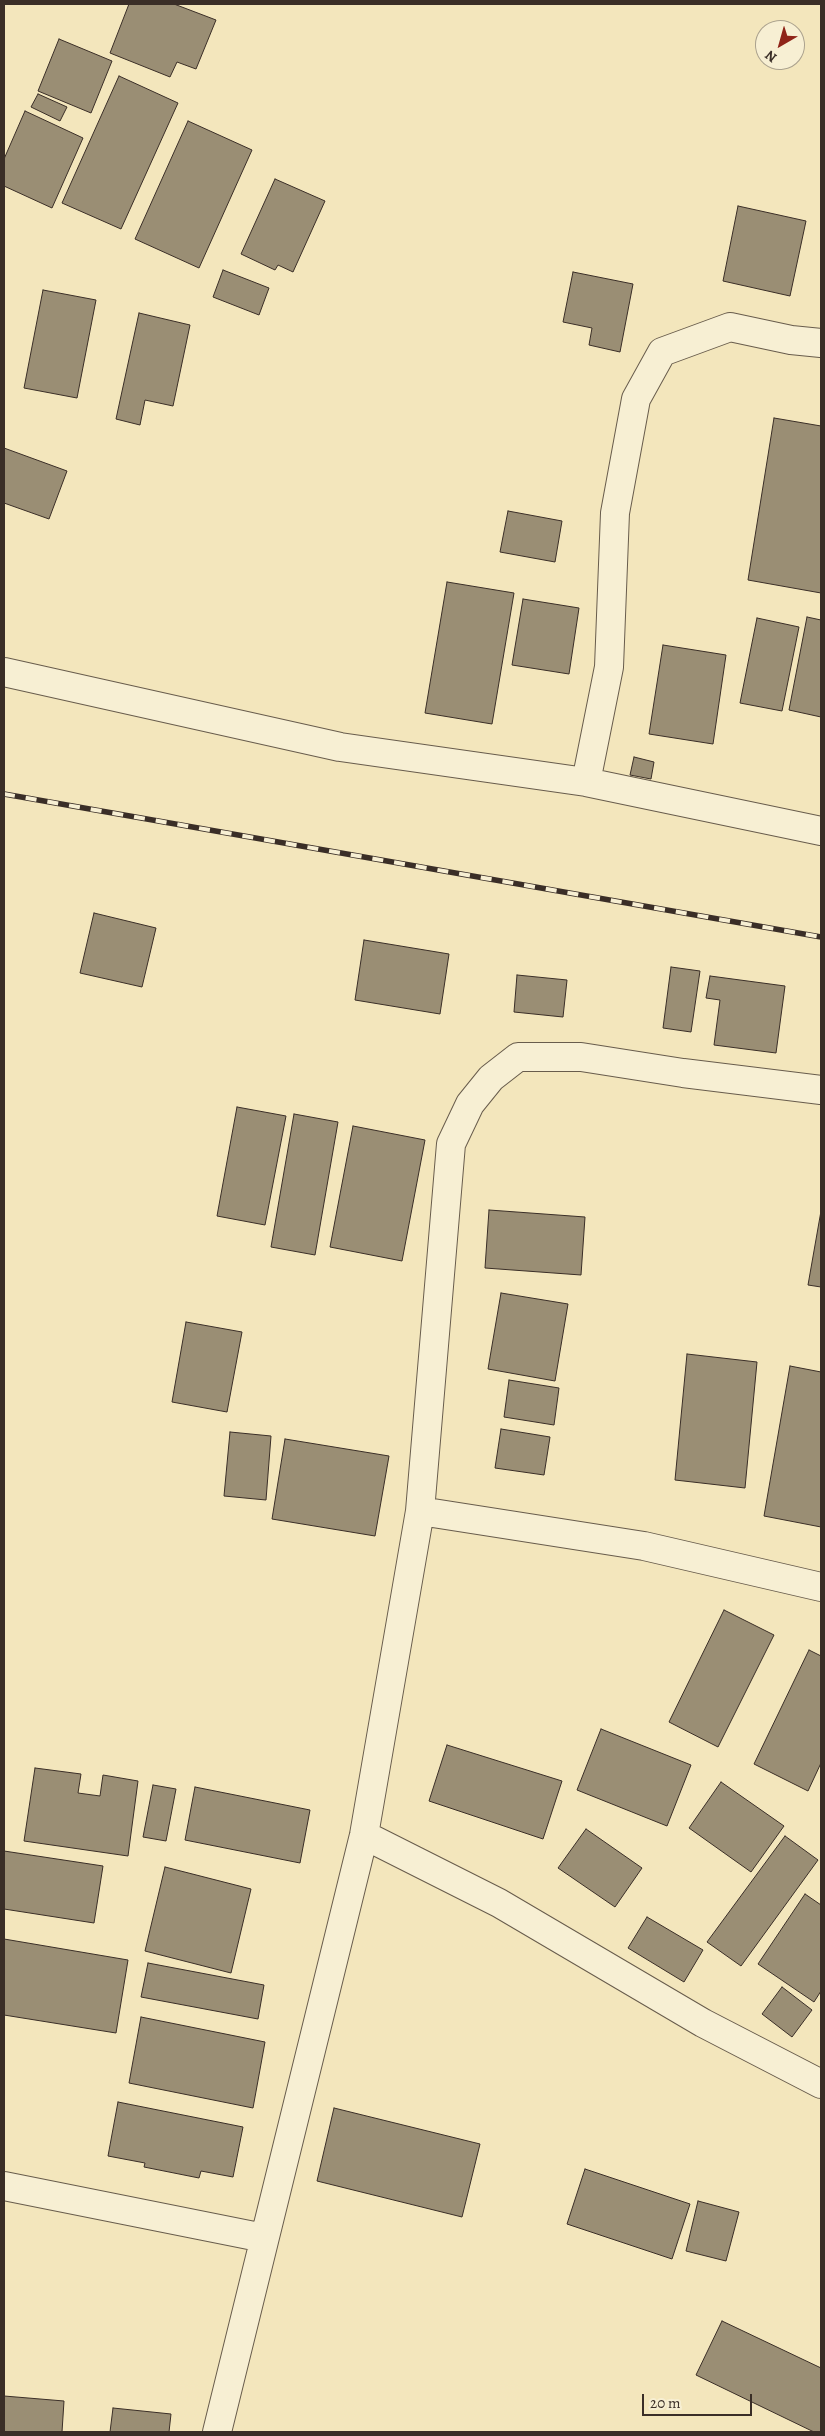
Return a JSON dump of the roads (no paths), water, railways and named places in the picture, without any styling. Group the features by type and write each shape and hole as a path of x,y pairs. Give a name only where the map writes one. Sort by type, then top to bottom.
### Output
{"street":[{"path":"586,782 609,667 616,513 636,399 662,352 730,328 821,344"},
{"path":"4,672 340,747 586,782 821,831"},
{"path":"217,2432 364,1834 420,1511 451,1144 470,1104 491,1078 518,1057 581,1057 683,1073 821,1090"},
{"path":"420,1511 644,1546 821,1587"},
{"path":"364,1834 499,1903 703,2023 821,2084"},
{"path":"4,2186 264,2238"}],"railway":[{"path":"4,794 821,937"}]}
